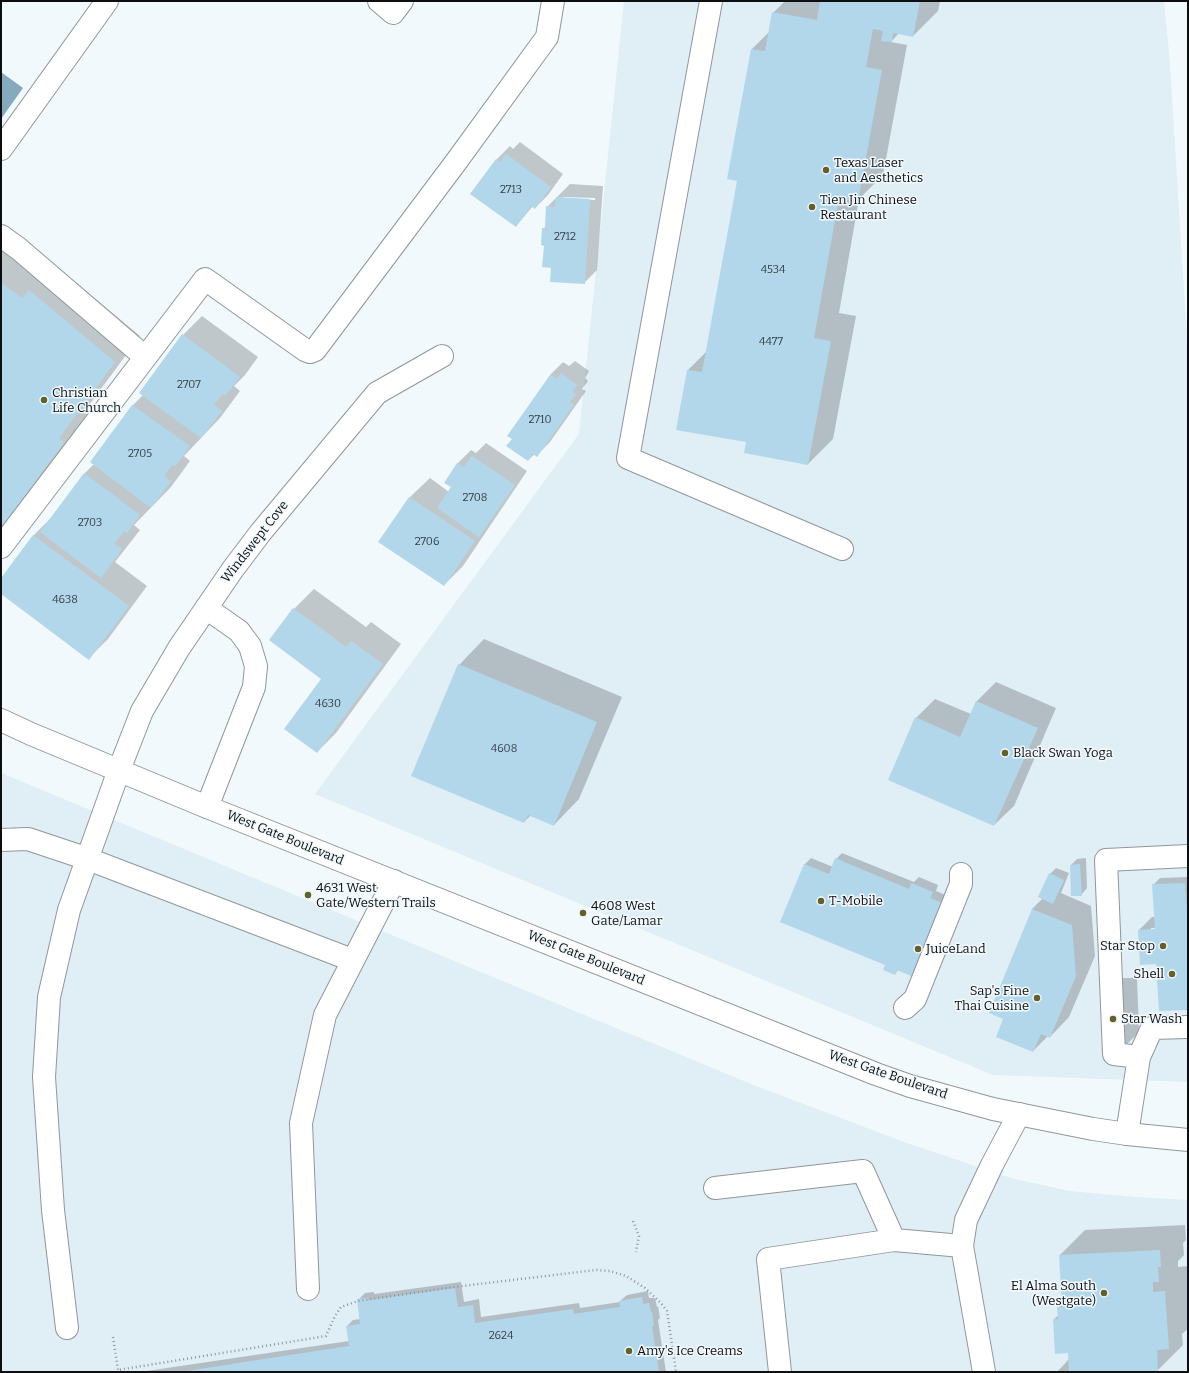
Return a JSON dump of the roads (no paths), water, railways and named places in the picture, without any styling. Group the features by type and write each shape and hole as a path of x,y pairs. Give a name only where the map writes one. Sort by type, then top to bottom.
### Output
{"main road":[{"path":"1,149 106,1"},
{"path":"379,1 393,13 402,1"},
{"path":"1,547 205,279 305,350 310,352 315,350 456,162 547,37 553,1"},
{"path":"711,1 628,458 842,549"},
{"path":"1,236 19,249 145,357"},
{"name":"Windswept Cove","path":"67,1328 53,1210 44,1077 49,997 69,910 118,770 142,711 178,648 233,569 261,532 377,393 442,356"},
{"path":"206,608 239,632 250,646 256,666 254,687 207,806"},
{"name":"West Gate Boulevard","path":"1,720 118,770 876,1074 993,1109 1093,1129 1188,1140"},
{"path":"1,840 28,839 88,859 352,960"},
{"path":"1139,1057 1114,1054 1106,860 1188,856"},
{"path":"905,1008 915,999 961,884 961,874"},
{"path":"308,1289 301,1123 325,1014 394,881"},
{"path":"1127,1134 1139,1057 1152,1028 1188,1027"},
{"path":"984,1372 962,1246 966,1220 992,1165 1019,1114"},
{"path":"715,1188 863,1171 894,1240"},
{"path":"780,1372 768,1259 894,1240 962,1246"}],"water":[{"path":"1,72 23,88 1,119"}],"place":[{"name":"Texas Laser and Aesthetics","path":"826,170"},
{"name":"Tien Jin Chinese Restaurant","path":"812,207"},
{"name":"Christian Life Church","path":"44,400"},
{"name":"Black Swan Yoga","path":"1005,753"},
{"name":"4631 West Gate/Western Trails","path":"308,895"},
{"name":"T-Mobile","path":"821,901"},
{"name":"4608 West Gate/Lamar","path":"583,913"},
{"name":"Star Stop","path":"1163,946"},
{"name":"JuiceLand","path":"918,949"},
{"name":"Shell","path":"1172,974"},
{"name":"Sap's Fine Thai Cuisine","path":"1037,998"},
{"name":"Star Wash","path":"1113,1019"},
{"name":"El Alma South (Westgate)","path":"1104,1293"},
{"name":"Amy's Ice Creams","path":"629,1351"}]}
